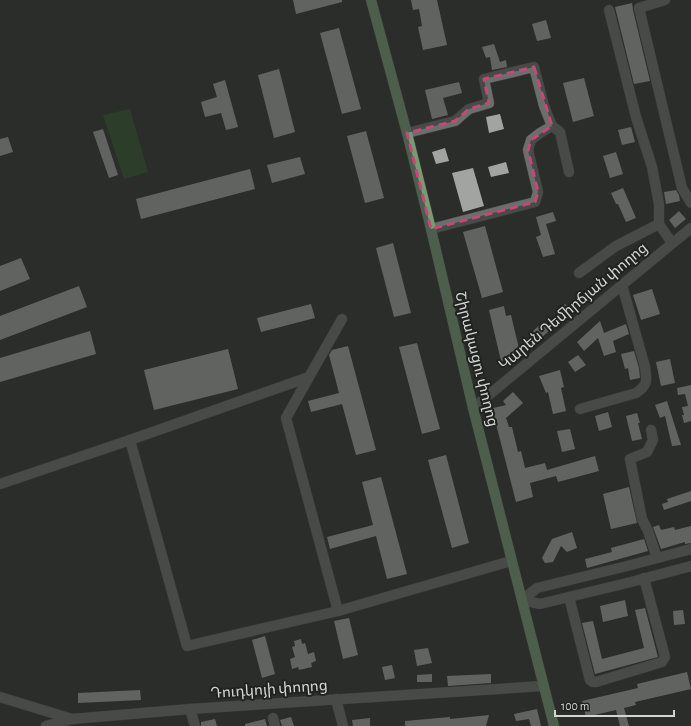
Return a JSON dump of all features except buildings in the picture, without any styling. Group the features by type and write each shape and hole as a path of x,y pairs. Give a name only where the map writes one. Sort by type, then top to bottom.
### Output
{"main road":[{"name":"Շիրակացու փողոց","path":"372,0 431,229 511,561 554,726"}],"street":[{"path":"665,0 639,8 682,188 691,203"},
{"path":"609,10 636,117 652,167 659,204 659,224 672,243"},
{"path":"406,132 455,121 469,110 489,103 484,79 534,67 544,106 552,126 560,132 569,172"},
{"path":"431,229 535,202 538,192 528,150 531,140 540,132 552,126"},
{"path":"579,273 616,246 659,224"},
{"name":"Կարեն Դեմիրճյան փողոց","path":"474,408 691,228"},
{"path":"580,409 636,393 646,384 645,367 622,285"},
{"path":"338,611 286,418 342,319"},
{"path":"0,484 309,377"},
{"path":"651,430 653,440 647,452 630,459 642,519 648,530 657,558"},
{"path":"130,440 187,646 338,611 511,561"},
{"path":"522,600 538,588 691,549"},
{"path":"627,566 631,582"},
{"path":"522,600 540,604 691,566"},
{"path":"569,597 590,680 596,682 662,662 664,660 665,657 644,578"},
{"name":"Դուդկոյի փողոց","path":"0,697 71,722 112,716 190,709 543,686"},
{"path":"336,700 343,726"},
{"path":"190,709 195,726"},
{"path":"112,716 115,726"},
{"path":"46,726 71,722"}],"highlighted area":[{"path":"534,67 552,126 531,140 528,150 538,192 535,202 431,229 407,133 455,121 469,109 489,103 484,79"}],"green space":[{"path":"130,109 148,172 124,179 103,115"}]}
